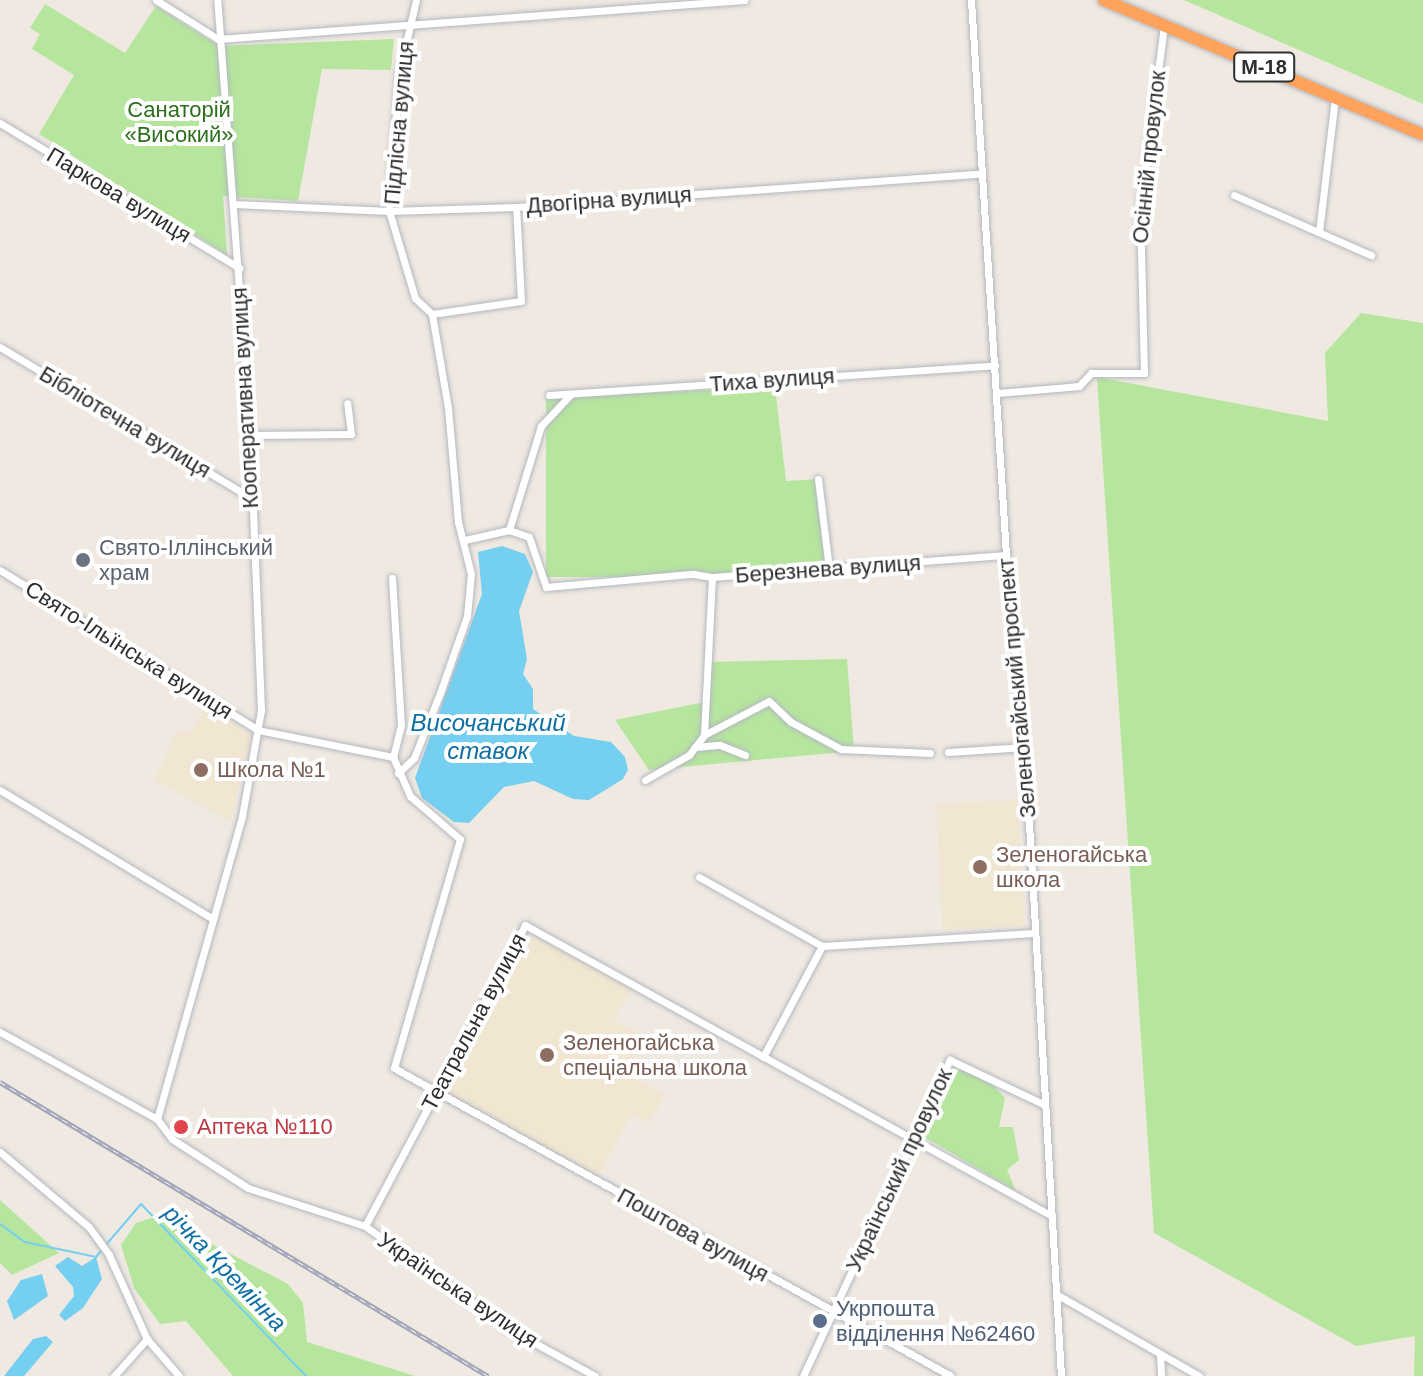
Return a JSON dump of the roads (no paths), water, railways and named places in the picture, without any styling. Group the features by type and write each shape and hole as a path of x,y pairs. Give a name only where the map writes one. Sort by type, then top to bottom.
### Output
{"highway":[{"name":"М-18","path":"1104,0 1423,135"}],"street":[{"path":"156,0 218,39 655,3 745,0"},
{"name":"Кооперативна вулиця","path":"157,1119 213,919 258,730 250,435 217,0"},
{"name":"Підлісна вулиця","path":"398,773 421,742 467,616 471,574 465,540 458,522 448,408 432,314 415,298 389,211 399,73 416,0"},
{"name":"Зеленогайський проспект","path":"971,0 1006,555 1025,747 1061,1376"},
{"name":"Осінній провулок","path":"998,393 1079,386 1091,373 1144,373 1140,208 1164,25"},
{"path":"1319,232 1335,97"},
{"name":"Паркова вулиця","path":"0,123 239,268"},
{"name":"Двогірна вулиця","path":"234,204 389,211 516,207 982,174"},
{"path":"1234,195 1371,255"},
{"path":"432,314 521,301 516,207"},
{"name":"Бібліотечна вулиця","path":"0,347 250,497"},
{"name":"Тиха вулиця","path":"549,395 995,365"},
{"path":"509,530 541,426 571,394"},
{"path":"250,435 351,434 347,403"},
{"path":"818,479 829,569"},
{"path":"465,540 509,530 529,537 546,587 678,575 712,577"},
{"name":"Березнева вулиця","path":"704,735 712,577 1006,555"},
{"name":"Свято-Ільїнська вулиця","path":"0,570 258,730"},
{"path":"392,578 401,725 393,757 398,773"},
{"path":"645,780 695,747 704,735 769,701 791,722 841,749 930,753"},
{"path":"258,730 393,757"},
{"path":"695,747 720,745 745,755"},
{"path":"948,752 1025,747"},
{"name":"Поштова вулиця","path":"398,773 426,815 460,839 394,1068 435,1094 951,1376"},
{"path":"0,790 213,919"},
{"path":"699,877 822,946 1035,933"},
{"name":"Театральна вулиця","path":"365,1226 525,925 1052,1216"},
{"path":"763,1057 822,946"},
{"name":"Українська вулиця","path":"0,1032 157,1119 172,1139 248,1188 365,1226 511,1330 595,1376"},
{"name":"Український провулок","path":"803,1376 950,1060 1045,1105"},
{"path":"0,1152 70,1209 104,1247 147,1339 179,1376"},
{"path":"1056,1294 1199,1376"},
{"path":"114,1376 147,1339"},
{"path":"1160,1354 1161,1376"}],"water":[{"name":"Височанський ставок","path":"502,546 525,554 533,572 519,611 527,659 523,674 533,689 533,709 574,736 611,742 625,757 628,770 623,779 589,800 573,799 534,781 504,787 469,823 454,822 422,798 415,778 482,594 478,552"},
{"path":"68,1257 82,1266 96,1257 102,1279 83,1308 65,1321 59,1315 74,1296 73,1287 55,1266"},
{"path":"42,1274 48,1296 14,1320 7,1301 21,1280"},
{"path":"46,1336 53,1342 24,1376 4,1376 33,1339"}],"waterway":[{"name":"річка Кремінна","path":"105,1246 141,1204 306,1376"},
{"name":"річка Кремінна","path":"0,1224 25,1242 96,1257 101,1251"}],"railway":[{"path":"0,1082 488,1376"}],"place":[{"name":"Свято-Іллінський храм","path":"83,560"},
{"name":"Школа №1","path":"201,770"},
{"name":"Зеленогайська школа","path":"980,867"},
{"name":"Зеленогайська спеціальна школа","path":"547,1055"},
{"name":"Аптека №110","path":"181,1127"},
{"name":"Укрпошта відділення №62460","path":"820,1321"}],"park label":[{"name":"Санаторій «Високий»","path":"179,122"}]}
